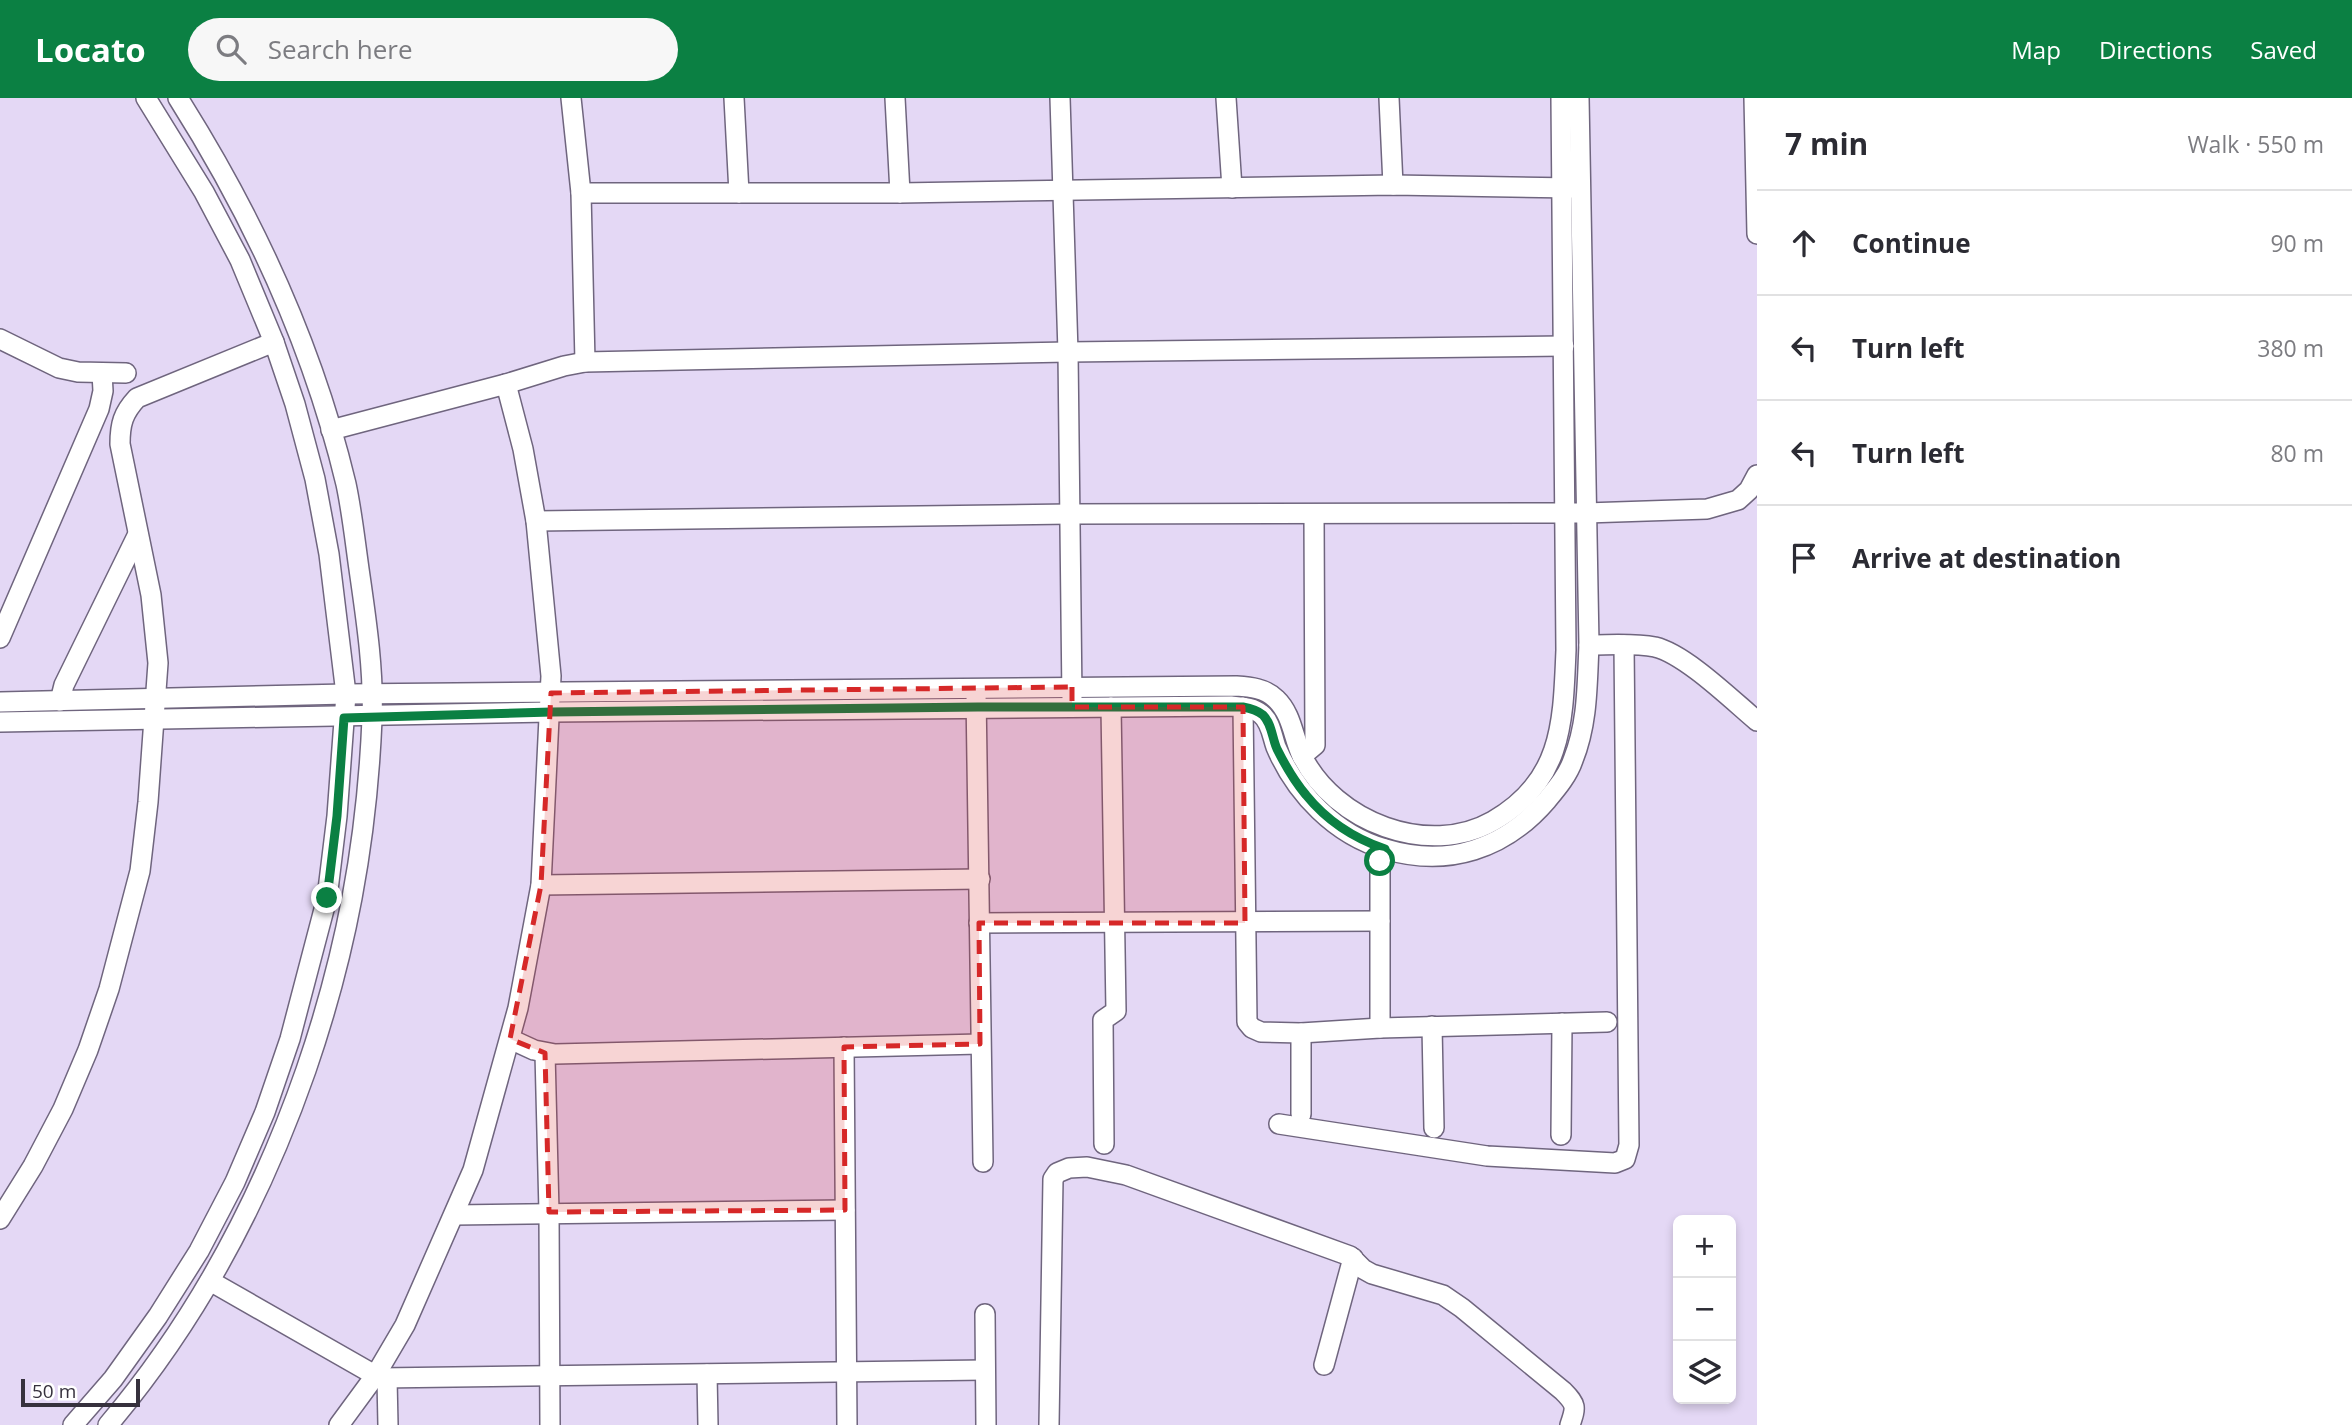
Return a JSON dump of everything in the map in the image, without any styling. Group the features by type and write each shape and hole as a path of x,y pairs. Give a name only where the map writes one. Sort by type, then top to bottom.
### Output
{"street":[{"path":"73,1425 113,1378 158,1316 199,1251 265,1112 290,1039 327,898 337,816 346,694 329,554 315,479 295,404 274,342 228,238 204,192 146,98"},
{"path":"571,98 581,193 584,362"},
{"path":"734,98 739,193"},
{"path":"895,98 900,192"},
{"path":"1060,98 1068,352 1072,697"},
{"path":"1226,98 1232,188"},
{"path":"1389,98 1393,185"},
{"path":"1072,697 1111,707 1243,707 1262,715 1270,726 1277,748 1294,779 1324,815 1364,842 1385,849 1431,857 1473,851 1517,830 1558,788 1573,762 1582,735 1586,711 1589,645 1573,188 1562,98"},
{"path":"0,722 344,718 551,703 1072,697 1236,685 1257,688 1276,699 1292,725 1302,756 1328,790 1376,824 1412,835 1433,837 1468,831 1505,814 1540,778 1552,757 1563,714 1566,650 1564,346 1579,98"},
{"path":"1754,98 1757,234"},
{"path":"108,1425 176,1335 210,1280 257,1194 289,1119 338,969 355,893 372,717 363,598 347,488 299,332 267,257 181,99 157,117"},
{"path":"581,193 900,192 1393,185 1573,188"},
{"path":"0,339 59,368 78,373 126,373"},
{"path":"0,1219 33,1166 88,1050 109,989 140,871 158,663 151,595 120,444 120,426 126,410 137,398 274,342"},
{"path":"331,430 584,362 1564,346"},
{"path":"0,638 99,409 103,391 102,373"},
{"path":"340,1425 381,1378 473,1170 510,1039 541,885 551,703 549,650 536,521 523,449 506,384"},
{"path":"536,521 1071,514 1586,513 1707,509 1725,506 1738,500 1749,490 1757,475"},
{"path":"1302,756 1315,745 1314,514"},
{"path":"60,701 64,684 138,534"},
{"path":"1589,645 1656,648 1676,655 1757,720"},
{"path":"1279,1124 1487,1156 1615,1163 1625,1159 1629,1145 1629,1025 1624,645"},
{"path":"0,702 371,694 551,703"},
{"path":"977,697 983,1162"},
{"path":"1104,1144 1103,1020 1116,1011 1111,707"},
{"path":"1243,707 1247,1022 1252,1028 1261,1032 1301,1033 1607,1021"},
{"path":"1380,1028 1380,861 1385,849"},
{"path":"541,885 979,879"},
{"path":"979,923 1380,921"},
{"path":"1561,1135 1562,1023"},
{"path":"1432,1026 1434,1128"},
{"path":"1301,1033 1301,1114"},
{"path":"510,1039 545,1053 980,1044"},
{"path":"844,1047 847,1425"},
{"path":"545,1053 550,1425"},
{"path":"1049,1425 1053,1179 1057,1173 1069,1168 1087,1167 1126,1175 1353,1258 1372,1274 1443,1295 1572,1400 1575,1408 1570,1425"},
{"path":"454,1215 845,1210"},
{"path":"1324,1365 1353,1258"},
{"path":"210,1280 381,1378 985,1370"},
{"path":"985,1314 986,1425"},
{"path":"707,1374 708,1425"},
{"path":"381,1378 388,1425"}],"highlighted area":[{"path":"1072,687 1072,707 1243,707 1245,923 979,923 980,1044 844,1047 845,1210 549,1212 545,1053 510,1039 541,885 551,693"}],"route":[{"path":"327,898 337,816 344,718 551,712 1220,705 1243,707 1262,715 1270,726 1277,748 1294,779 1324,815 1364,842 1385,849 1380,861"}]}
